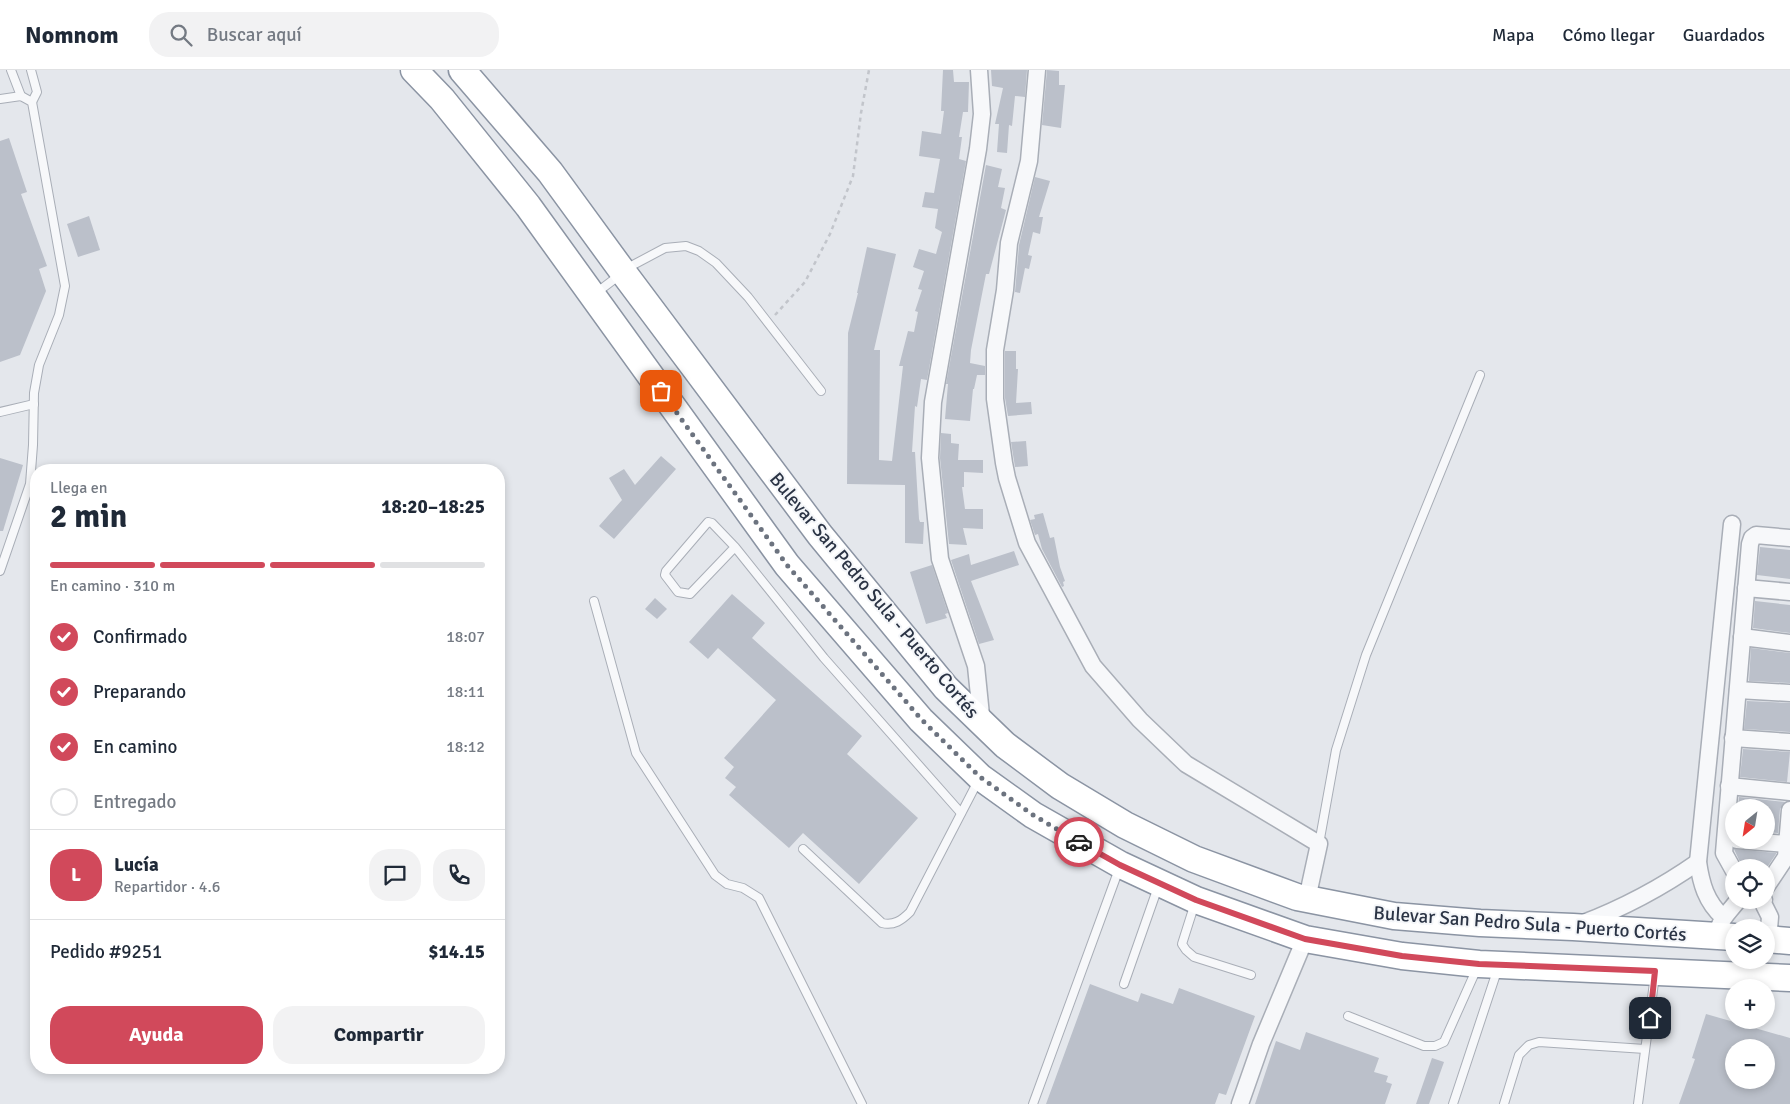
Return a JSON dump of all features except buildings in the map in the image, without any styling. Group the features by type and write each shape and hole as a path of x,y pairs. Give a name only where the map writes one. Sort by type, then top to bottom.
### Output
{"highway":[{"name":"Bulevar San Pedro Sula - Puerto Cortés","path":"414,70 442,99 528,206 787,565 922,720 980,777 1033,815 1120,865 1196,900 1305,939 1402,956 1489,964 1790,978"},
{"name":"Bulevar San Pedro Sula - Puerto Cortés","path":"462,70 550,172 820,535 946,688 982,725 1005,745 1060,786 1125,825 1194,859 1267,887 1308,899 1394,916 1480,923 1724,930"}],"street":[{"path":"979,70 982,114 978,149 933,402 930,458 940,559 976,666 982,725"},
{"path":"1037,70 1029,161 1010,243 1005,290 995,350 995,399 1004,463 1027,543 1093,666 1140,720 1186,764 1319,844 1308,899"},
{"path":"1724,930 1701,881 1698,862 1732,524"},
{"path":"1730,799 1729,786 1750,544 1752,538 1756,535 1790,538"},
{"path":"1746,588 1790,592"},
{"path":"1742,637 1790,643"},
{"path":"1738,690 1790,692"},
{"path":"1733,738 1790,742"},
{"path":"1729,786 1790,792"},
{"path":"1775,874 1786,857 1790,810"},
{"path":"1775,843 1787,844"},
{"path":"1574,927 1647,895 1672,881 1698,862"},
{"path":"1724,930 1732,909"},
{"path":"1240,1104 1261,1044 1305,939"}],"lane":[{"path":"11,70 21,96"},
{"path":"30,70 37,92 32,102 65,286 59,315 39,365 34,393 32,464"},
{"path":"0,99 21,96 32,102"},
{"path":"592,295 623,272 665,248 686,246 699,251 716,263 748,297 822,391"},
{"path":"1319,844 1336,750 1366,655 1480,375"},
{"path":"0,412 34,404"},
{"path":"0,572 30,484"},
{"path":"735,547 690,594 678,592 665,575 666,571 708,522 712,522 735,547 824,658 961,813"},
{"path":"594,601 636,753 715,876 727,884 743,888 759,898 862,1104"},
{"path":"803,849 882,924 890,925 902,920 910,912 980,777"},
{"path":"1033,1104 1120,865"},
{"path":"1124,984 1159,883"},
{"path":"1196,900 1182,944 1186,950 1194,957 1251,976"},
{"path":"1348,1016 1424,1046 1435,1046 1444,1042 1489,964"},
{"path":"1453,1104 1489,964"},
{"path":"1638,1104 1655,971"},
{"path":"1504,1104 1519,1055 1529,1045 1539,1042 1645,1049"}],"path":[{"path":"768,323 805,282 830,234 853,176 869,70"}],"way so far":[{"path":"661,391 787,565 922,720 980,777 1033,815 1079,842"}],"route":[{"path":"1079,842 1120,865 1196,900 1305,939 1402,956 1479,964 1655,971 1650,1018"}]}
